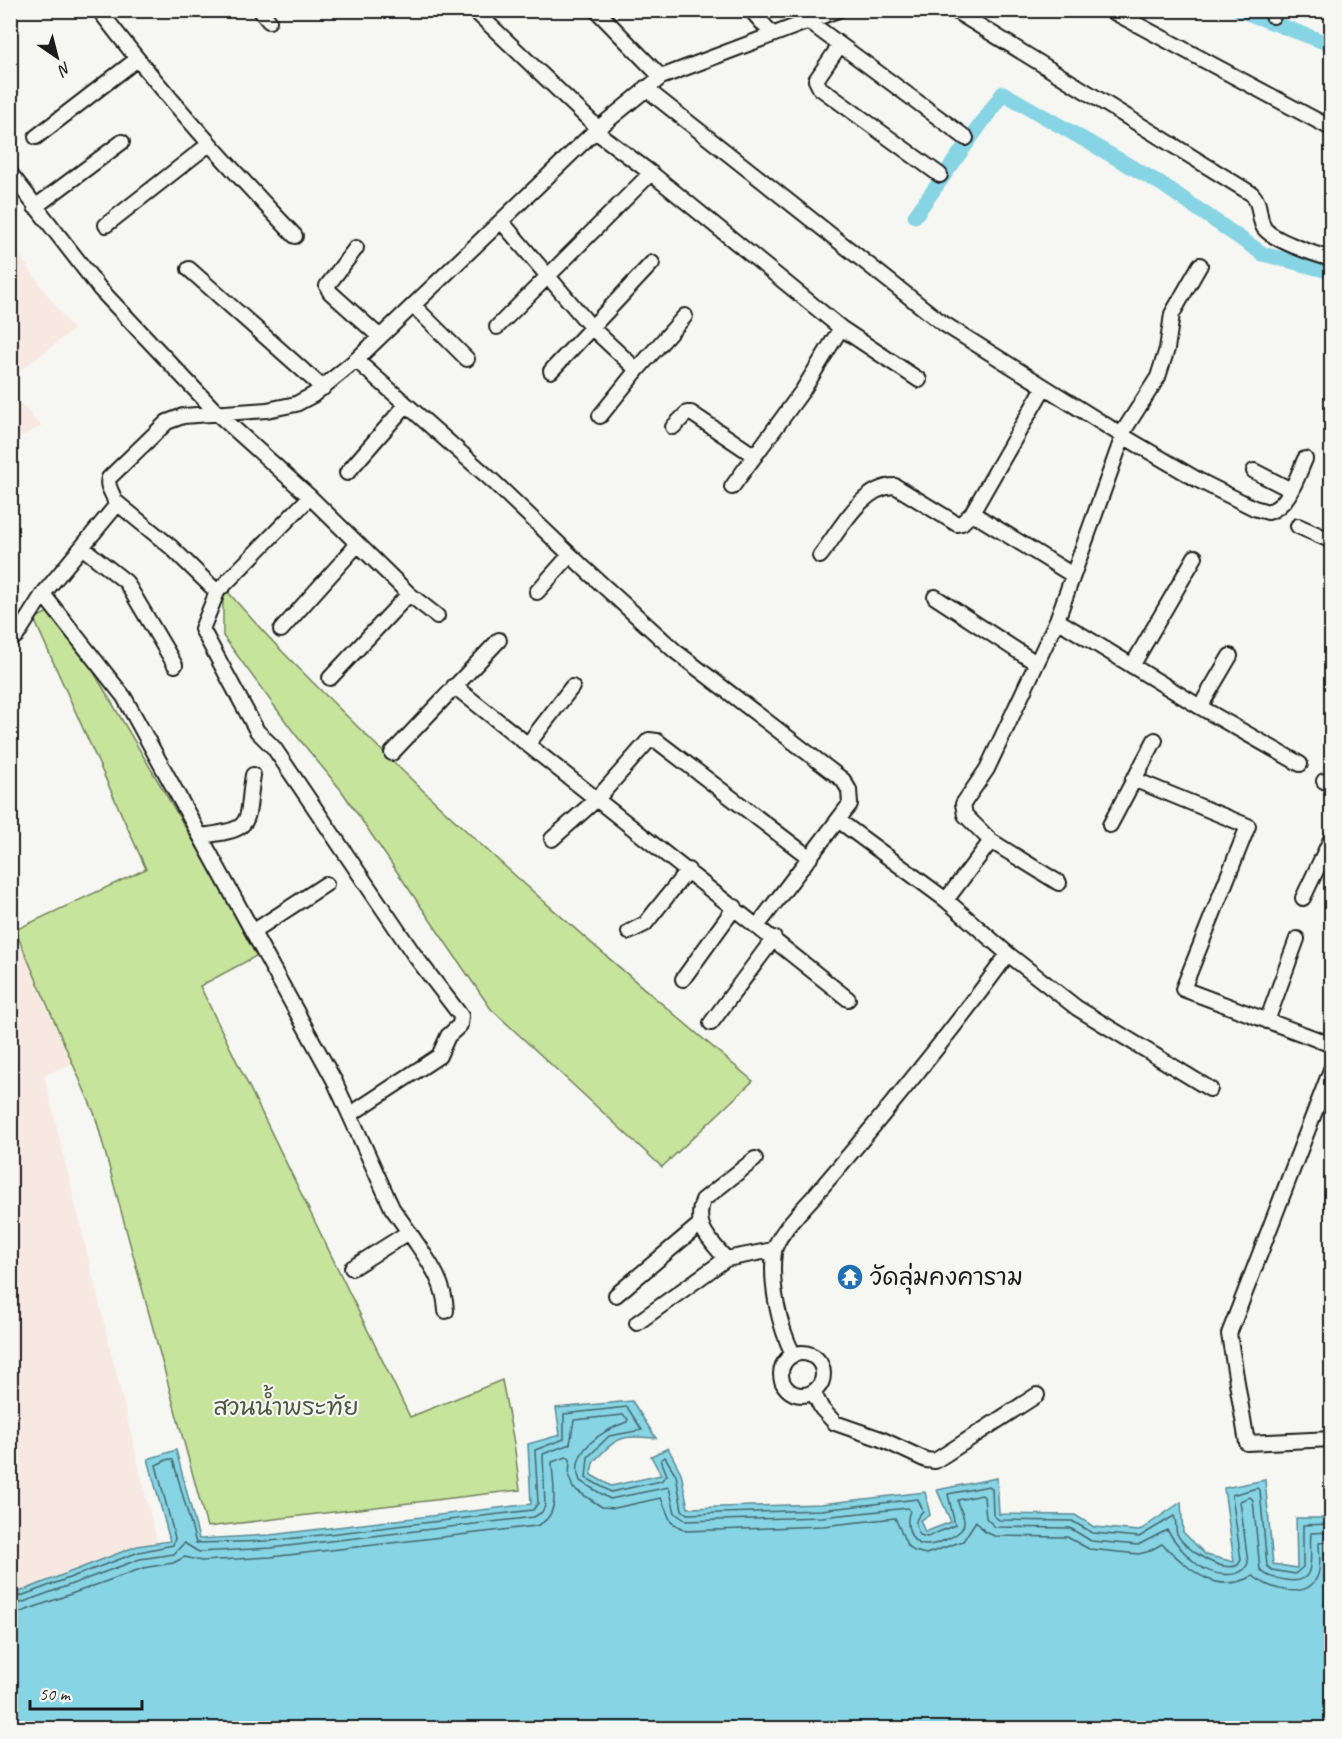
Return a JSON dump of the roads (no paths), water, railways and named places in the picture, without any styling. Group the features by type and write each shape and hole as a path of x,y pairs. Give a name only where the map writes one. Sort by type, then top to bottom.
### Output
{"street":[{"path":"99,10 136,60 208,145 295,236"},
{"path":"474,10 597,129 841,328 919,380"},
{"path":"596,10 661,77"},
{"path":"751,10 772,34"},
{"path":"351,1114 439,1056 448,1036 460,1025 461,1016 409,946 274,748 257,731 202,629 217,592 171,546 116,502 108,487 109,478 167,422 183,416 267,410 296,404 323,388 356,360 597,129 645,88 661,77 838,10"},
{"path":"954,10 1252,194 1257,199 1262,225 1271,235 1332,260"},
{"path":"1110,10 1331,128"},
{"path":"808,21 966,138"},
{"path":"840,45 816,80 820,88 939,175"},
{"path":"36,137 136,60"},
{"path":"645,88 884,280 940,322 1043,388 1198,480 1260,511 1275,510 1291,490 1305,459"},
{"path":"35,207 122,142"},
{"path":"106,225 208,145"},
{"path":"10,173 100,289 219,415 310,497 409,594 437,616"},
{"path":"496,327 651,173"},
{"path":"501,221 592,328 637,370"},
{"path":"356,248 327,286 330,292 380,336"},
{"path":"551,371 652,263"},
{"path":"1059,883 991,841 965,815 963,804 987,769 1057,620 1071,574 1122,436 1158,377 1167,349 1172,314 1200,265"},
{"path":"189,269 323,388"},
{"path":"413,305 467,359"},
{"path":"600,416 685,316"},
{"path":"732,487 802,390 841,328"},
{"path":"356,360 495,483 675,651 843,780 851,798 850,804 758,925"},
{"path":"820,556 865,499 876,489 886,486 895,486 957,524 962,523 972,513 1043,388"},
{"path":"347,473 406,405"},
{"path":"673,427 687,413 691,413 755,456"},
{"path":"1254,471 1291,490"},
{"path":"223,586 310,497"},
{"path":"10,641 17,636 43,594 110,516 116,502"},
{"path":"972,513 1071,574"},
{"path":"1298,526 1332,541"},
{"path":"281,630 357,545"},
{"path":"83,548 131,588 175,665"},
{"path":"537,592 570,555"},
{"path":"1132,666 1195,557"},
{"path":"43,594 124,697 254,932 351,1114 392,1208 440,1279 446,1296 446,1311"},
{"path":"330,678 409,594"},
{"path":"935,597 1036,663"},
{"path":"1057,620 1200,707 1300,764"},
{"path":"392,753 499,640"},
{"path":"1200,707 1230,656"},
{"path":"454,686 758,925 848,999"},
{"path":"528,744 572,687"},
{"path":"552,839 597,799 650,740 657,741 810,858"},
{"path":"1110,825 1155,741"},
{"path":"201,836 233,832 244,825 249,817 253,775"},
{"path":"1133,779 1248,826 1183,989 1332,1045"},
{"path":"838,820 946,900 1008,954 1077,1008 1210,1089"},
{"path":"1303,898 1332,837"},
{"path":"946,900 991,841"},
{"path":"628,932 645,924 688,870"},
{"path":"254,932 326,884"},
{"path":"683,979 735,907"},
{"path":"711,1023 774,938"},
{"path":"1267,1021 1297,939"},
{"path":"793,1354 782,1332 776,1305 773,1250 790,1224 884,1114 1008,954"},
{"path":"1332,1067 1229,1334 1247,1443 1332,1439"},
{"path":"718,1250 699,1225 699,1210 703,1200 754,1159"},
{"path":"615,1295 699,1225"},
{"path":"352,1268 408,1232"},
{"path":"637,1323 718,1250 773,1250"},
{"path":"804,1352 814,1356 821,1364 824,1374 820,1384 813,1392 803,1395 793,1394 785,1388 781,1369 793,1354 804,1352"},
{"path":"813,1392 822,1409 835,1423 926,1460 935,1461 1037,1395"}],"water":[{"path":"632,1401 656,1438 628,1437 616,1441 594,1461 591,1475 611,1486 661,1475 651,1456 668,1448 681,1473 688,1508 821,1504 925,1492 930,1515 920,1520 925,1532 951,1522 937,1490 997,1478 999,1514 1075,1515 1094,1527 1139,1531 1181,1502 1183,1532 1206,1555 1234,1562 1224,1488 1265,1480 1273,1564 1297,1568 1296,1518 1331,1518 1331,1728 11,1728 11,1595 137,1546 170,1541 148,1459 176,1450 199,1539 270,1535 531,1504 528,1444 560,1435 556,1408"}],"waterway":[{"path":"1239,10 1332,45"},
{"path":"915,216 1003,93 1163,185 1263,254 1332,272"}],"place":[{"name":"วัดลุ่มคงคาราม","path":"850,1277"}],"park label":[{"name":"สวนน้ำพระทัย","path":"286,1407"}]}
